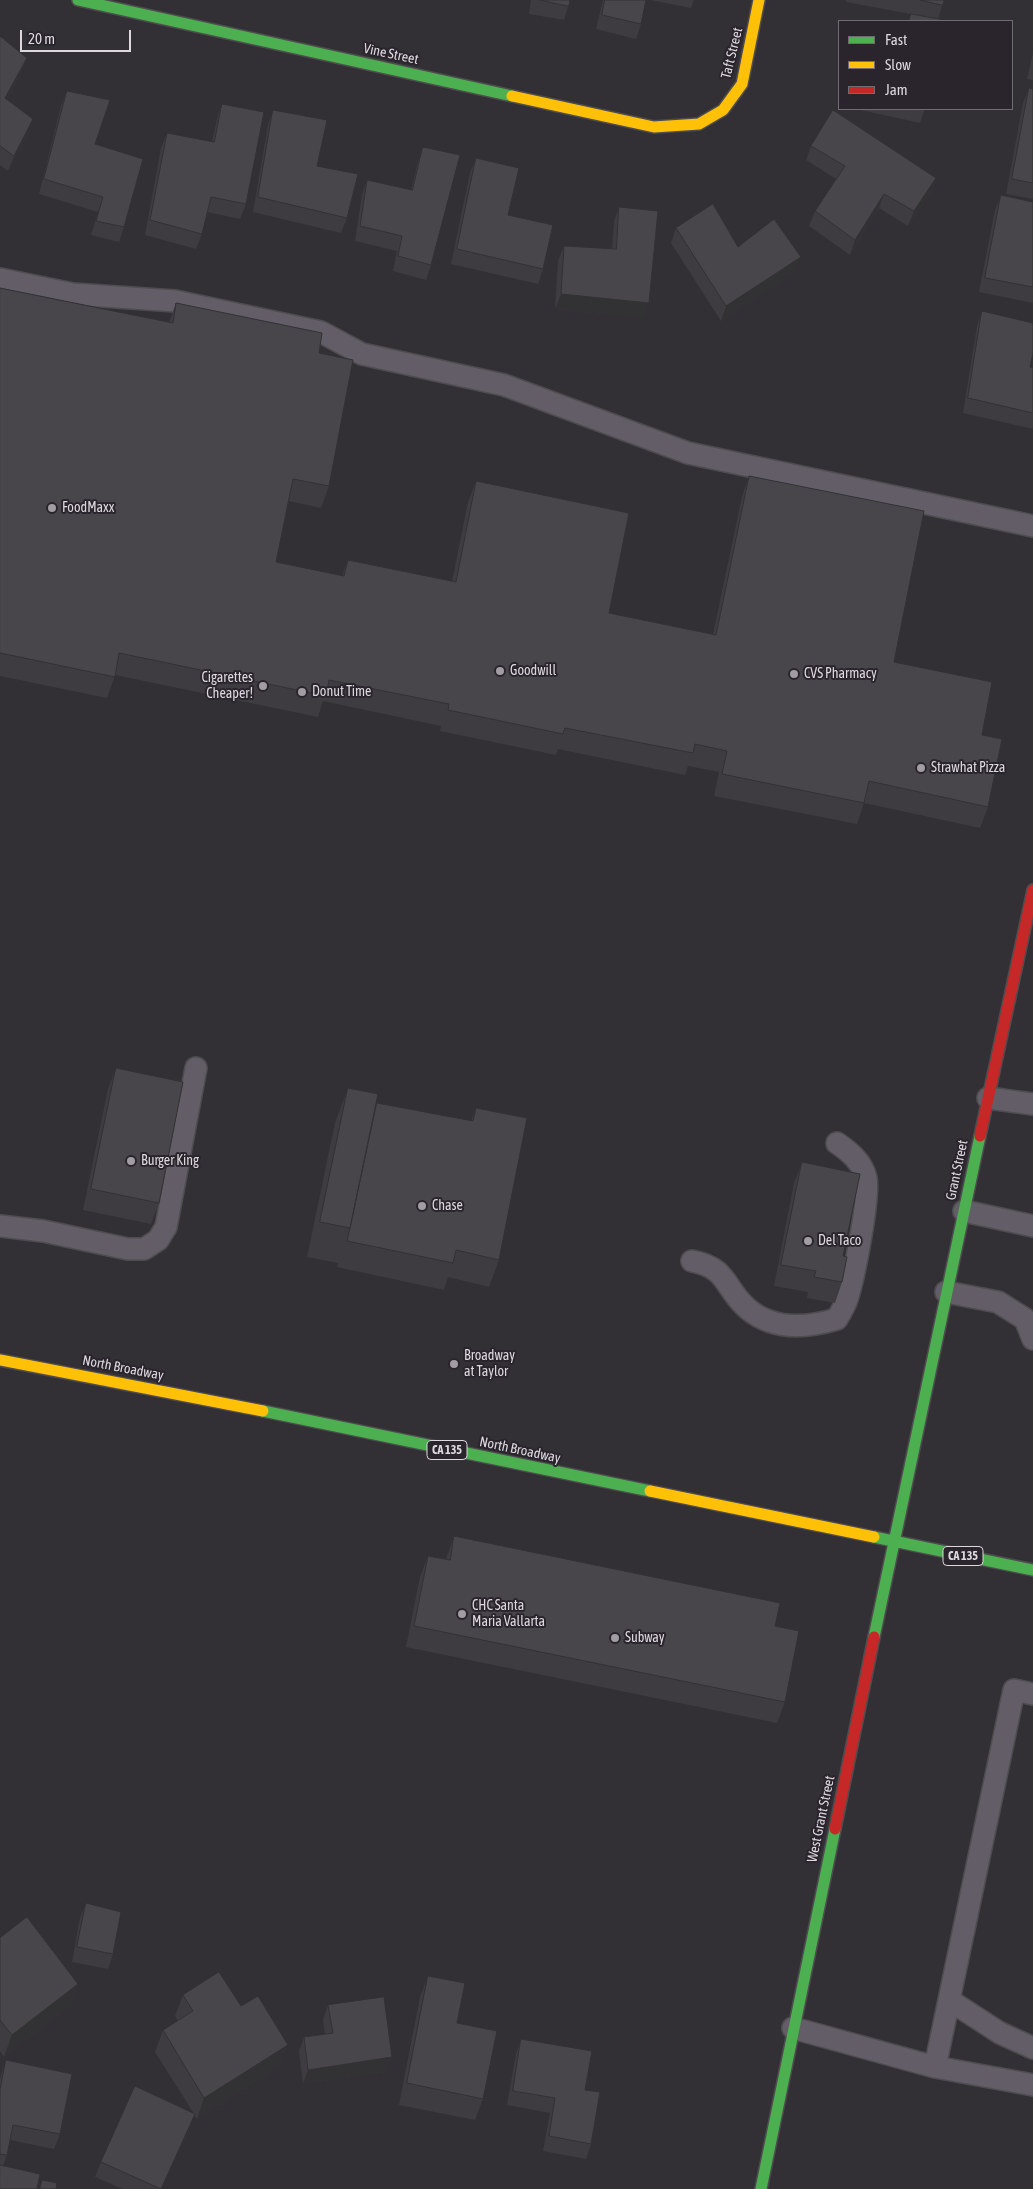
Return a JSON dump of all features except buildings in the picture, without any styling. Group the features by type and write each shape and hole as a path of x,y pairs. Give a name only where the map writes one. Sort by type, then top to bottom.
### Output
{"street":[{"name":"Vine Street","path":"78,0 654,127 699,124"},
{"name":"Taft Street","path":"699,124 723,110 742,84 760,0"},
{"name":"Grant Street","path":"911,1456 1033,890"},
{"name":"North Broadway","path":"0,1360 219,1402 893,1543 1033,1570"},
{"name":"West Grant Street","path":"760,2189 911,1456"}],"lane":[{"path":"0,279 73,294 175,301 321,332 362,354 504,385 688,453 1033,526"},
{"path":"0,1226 43,1231 128,1249 144,1249 158,1240 166,1227 196,1068"},
{"path":"988,1098 1033,1104"},
{"path":"692,1261 709,1264 718,1271 748,1309 765,1320 788,1326 814,1326 837,1319 847,1299 868,1196 866,1178 858,1162 850,1152 838,1143"},
{"path":"964,1211 1033,1226"},
{"path":"946,1292 998,1302 1025,1319 1033,1338"},
{"path":"935,2066 1014,1690 1033,1694"},
{"path":"949,2000 1000,2033 1033,2048"},
{"path":"794,2028 935,2066 1033,2085"}],"traffic: fast":[{"path":"78,0 512,96"},
{"path":"874,1637 980,1136"},
{"path":"263,1411 650,1491"},
{"path":"874,1537 1033,1570"},
{"path":"761,2189 835,1829"}],"traffic: slow":[{"path":"512,96 654,127 699,124 723,110 742,84 759,0"},
{"path":"0,1360 263,1411"},
{"path":"650,1491 874,1537"}],"traffic: jam":[{"path":"980,1136 1033,890"},
{"path":"835,1829 874,1637"}],"place":[{"name":"FoodMaxx","path":"52,508"},
{"name":"Goodwill","path":"500,671"},
{"name":"CVS Pharmacy","path":"794,674"},
{"name":"Cigarettes Cheaper!","path":"263,686"},
{"name":"Donut Time","path":"302,692"},
{"name":"Strawhat Pizza","path":"921,768"},
{"name":"Burger King","path":"131,1161"},
{"name":"Chase","path":"422,1206"},
{"name":"Del Taco","path":"808,1241"},
{"name":"Broadway at Taylor","path":"454,1364"},
{"name":"CHC Santa Maria Vallarta","path":"462,1614"},
{"name":"Subway","path":"615,1638"}]}
